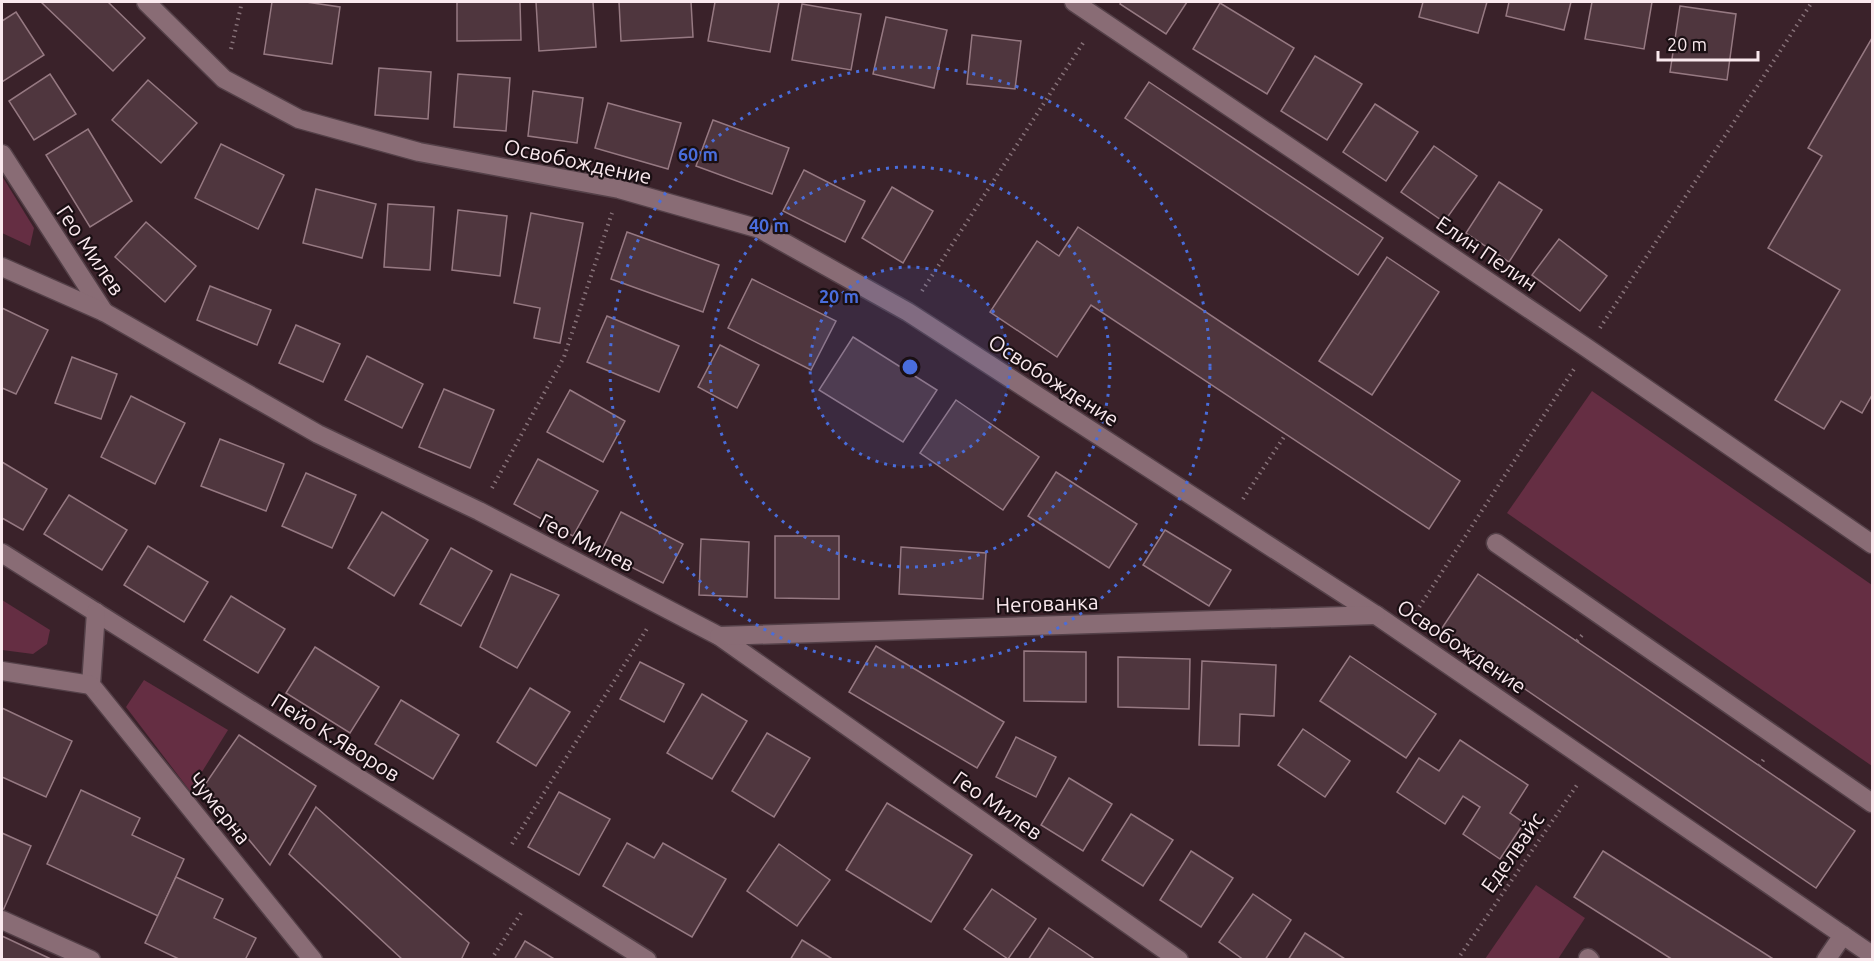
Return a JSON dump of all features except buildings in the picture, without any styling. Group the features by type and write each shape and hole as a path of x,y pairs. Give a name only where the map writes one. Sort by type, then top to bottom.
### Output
{"street":[{"name":"Освобождение","path":"146,2 224,79 299,119 419,152 619,189 760,229 908,312 1376,615 1872,955"},
{"name":"Елин Пелин","path":"1074,2 1100,17 1872,544"},
{"name":"Гео Милев","path":"2,154 104,312 318,434 479,511 719,636 1179,960"},
{"path":"2,267 104,312"},
{"path":"1496,543 1872,803"},
{"name":"Пейо К.Яворов","path":"2,553 647,960"},
{"path":"2,670 91,686 96,612"},
{"name":"Негованка","path":"719,636 1376,615"},
{"name":"Чумерна","path":"91,686 313,960"},
{"path":"2,920 90,960"},
{"path":"1826,960 1843,934"}],"path":[{"path":"224,79 242,2"},
{"path":"1402,633 1812,2"},
{"path":"908,312 1100,17"},
{"path":"479,511 564,357 619,189"},
{"path":"1229,520 1286,434"},
{"path":"498,866 661,606"},
{"name":"Еделвайс","path":"1457,960 1593,762"},
{"path":"491,960 536,890"}],"shaded area":[{"path":"2,176 34,228 30,246 2,233"},
{"path":"1592,391 1872,585 1872,766 1507,513"},
{"path":"2,600 50,630 47,644 33,654 2,650"},
{"path":"144,680 228,730 190,791 126,707"},
{"path":"1536,885 1585,918 1558,959 1485,959"}]}
